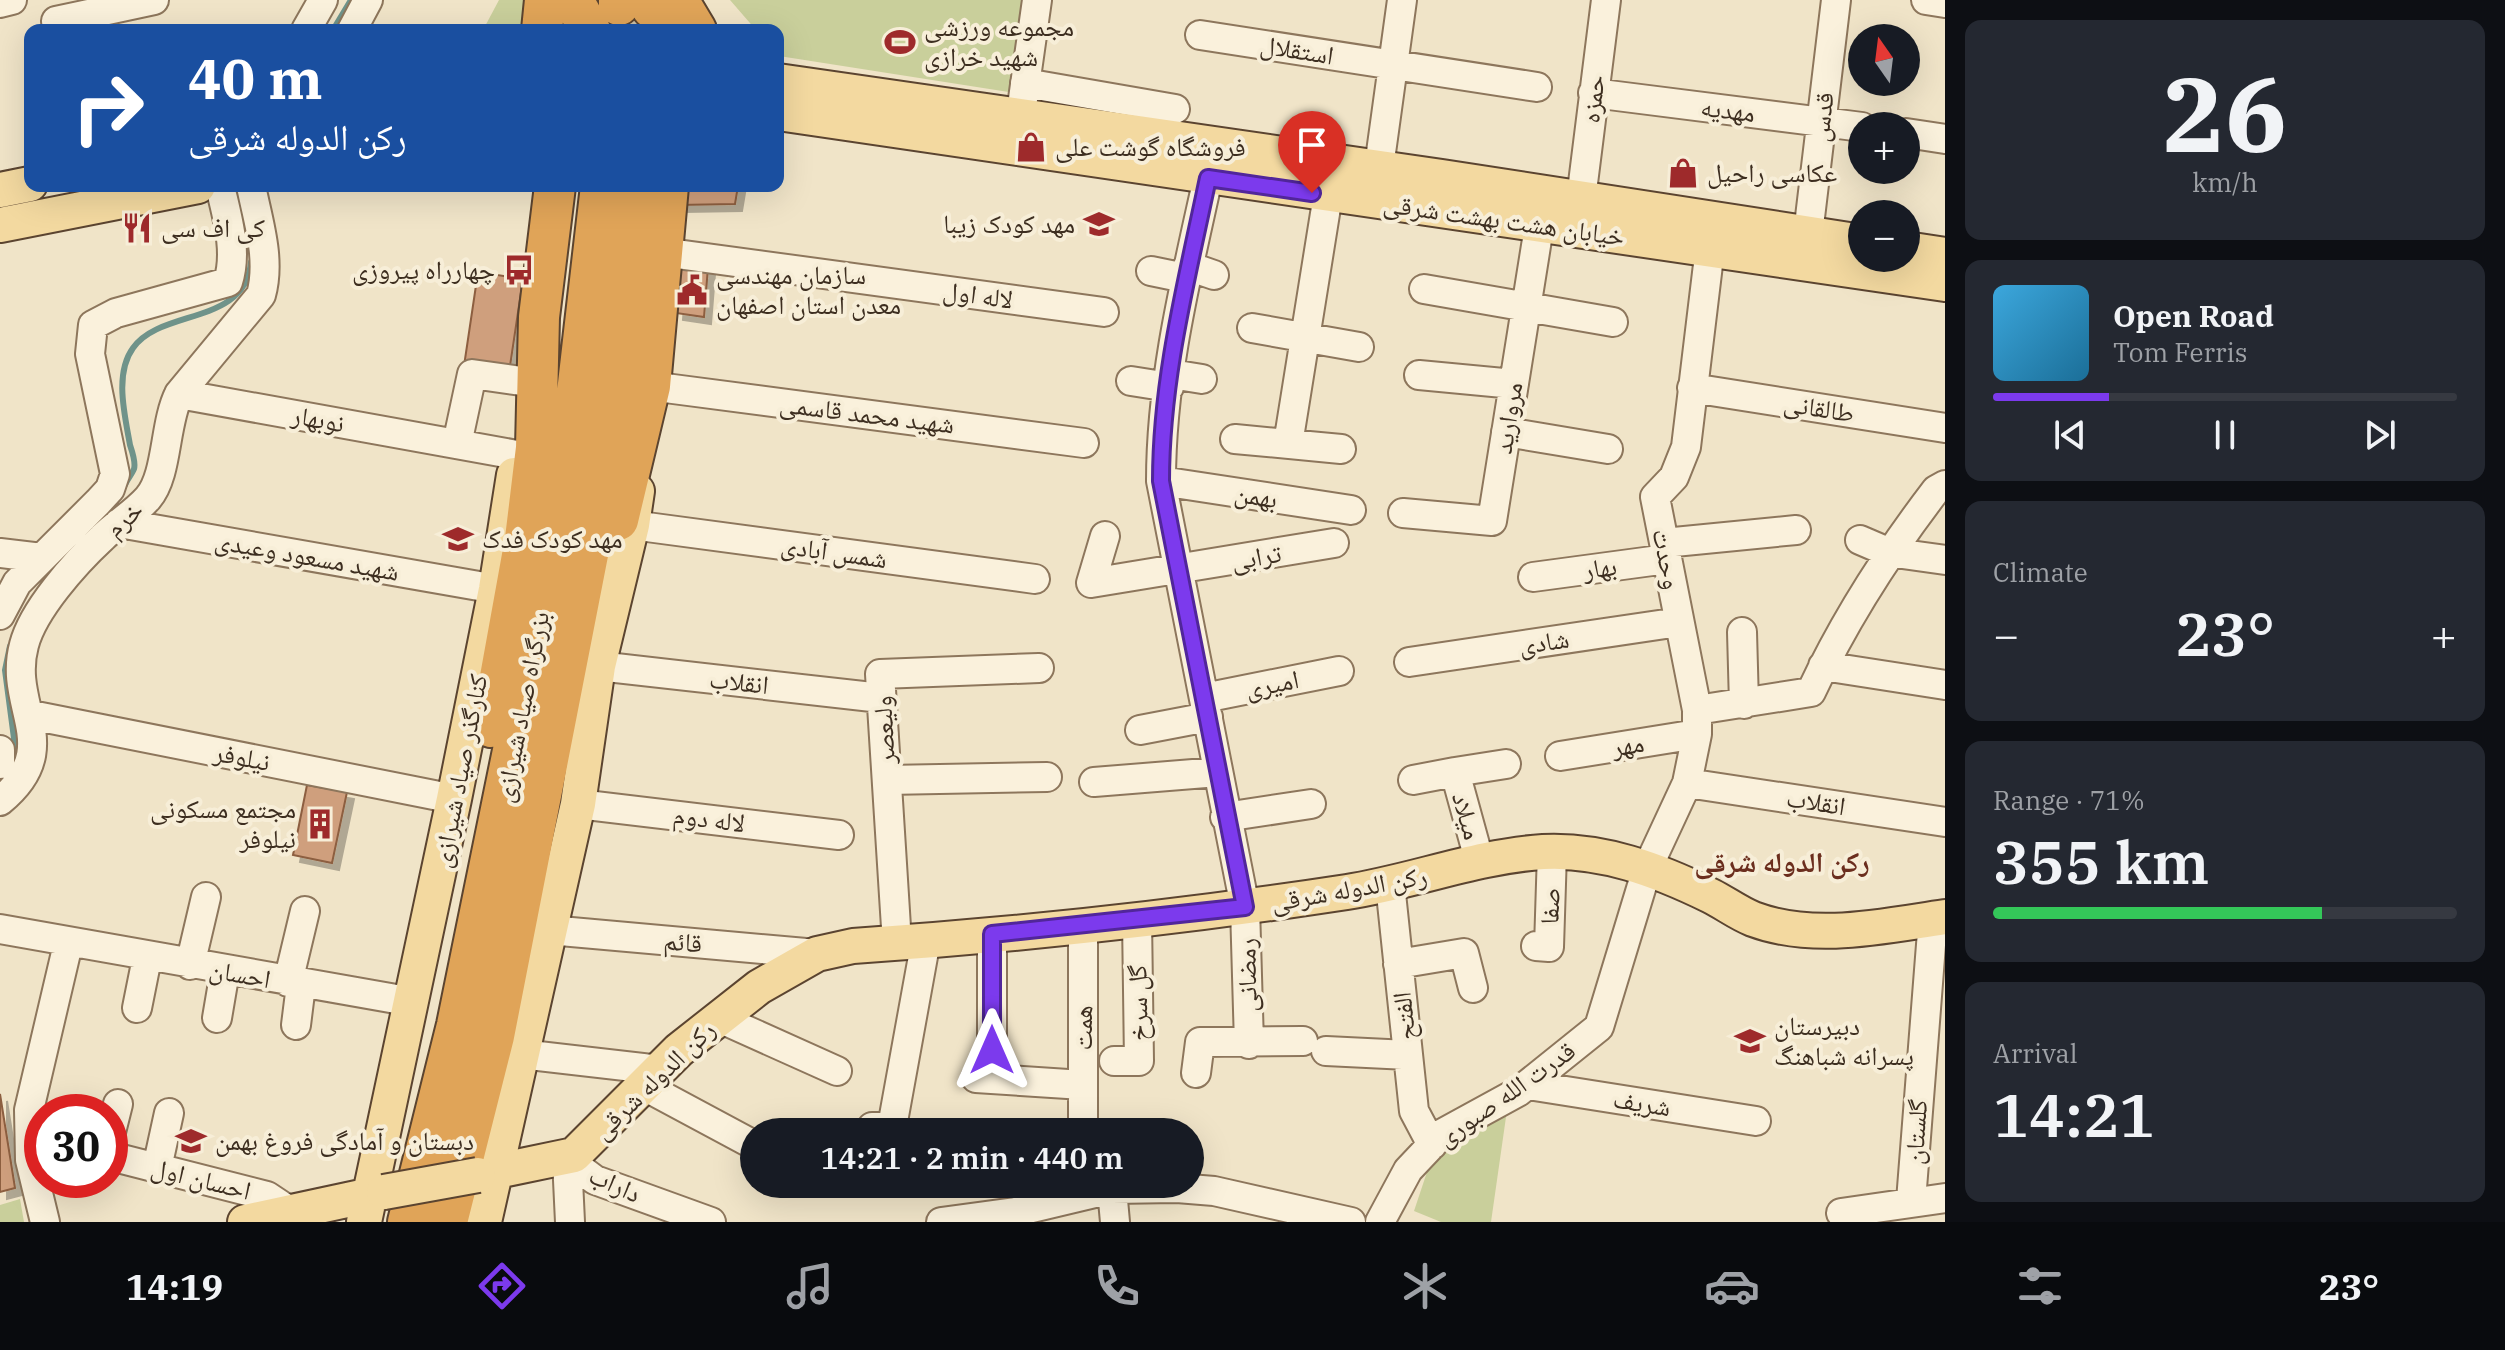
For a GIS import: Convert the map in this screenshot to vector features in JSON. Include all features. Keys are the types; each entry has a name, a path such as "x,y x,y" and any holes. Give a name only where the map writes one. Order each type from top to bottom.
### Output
{"highway":[{"path":"543,24 545,0"},
{"path":"569,24 571,0 655,14"},
{"path":"491,1038 472,833 525,539 536,448 539,317 555,192"},
{"name":"بزرگراه صیاد شیرازی","path":"447,1222 491,1038 599,498 645,192"},
{"path":"491,1038 561,819 611,548 650,386 662,252 647,192"},
{"name":"بزرگراه صیاد شیرازی","path":"382,1208 491,1038"}],"main road":[{"name":"خیابان هشت بهشت شرقی","path":"784,81 1023,99 1379,167 1848,240"},
{"name":"خیابان هشت بهشت شرقی","path":"784,114 1539,227 1710,248 1945,284"},
{"path":"1435,211 1442,177"},
{"path":"0,190 24,185"},
{"path":"0,225 168,192"},
{"path":"1920,251 1945,255"},
{"name":"کنارگذر صیاد شیرازی","path":"382,1208 413,1002 496,589 539,317"},
{"path":"484,1222 491,1038 549,930 578,804 598,666 632,525 650,386"},
{"name":"رکن الدوله شرقی","path":"245,1222 382,1208 488,1173 567,1159 595,1137 652,1078 759,987 817,954 853,946 1245,907 1390,884 1480,863 1552,852 1628,861 1711,896 1753,919 1791,928 1838,931 1939,918"}],"street":[{"path":"0,3 12,0"},
{"path":"55,17 154,0"},
{"path":"309,24 323,0"},
{"path":"355,24 368,0"},
{"path":"1037,0 1023,99 1175,109"},
{"path":"1379,167 1402,0"},
{"name":"حمزه","path":"1581,199 1606,0"},
{"name":"قدس","path":"1808,234 1836,0"},
{"path":"1926,0 1945,3"},
{"name":"استقلال","path":"1200,35 1537,87"},
{"name":"مهدیه","path":"1593,93 1848,125"},
{"path":"1920,135 1945,139"},
{"name":"رمضانی","path":"1208,178 1196,273 1176,321 1161,435 1161,481 1245,907 1249,1044"},
{"name":"خرم","path":"0,615 17,583 110,489 115,474 90,354 93,325 116,313 228,282 233,267 232,243 221,192"},
{"name":"خرم","path":"0,801 26,773 34,748 31,715 19,671 31,622 101,539 148,499 157,484 169,413 179,394 261,295 266,279 264,247 252,192"},
{"path":"1288,444 1328,195"},
{"name":"مروارید","path":"1403,513 1492,521 1539,227"},
{"name":"وحدت","path":"1647,869 1687,783 1697,722 1655,497 1674,477 1686,447 1710,248"},
{"name":"لاله اول","path":"662,252 1104,312"},
{"path":"1151,271 1196,273"},
{"path":"1424,289 1613,322"},
{"path":"1252,328 1359,347"},
{"path":"457,444 472,374 529,382"},
{"path":"1419,375 1514,384"},
{"path":"1131,381 1202,379"},
{"name":"شهید محمد قاسمی","path":"650,386 1084,443"},
{"name":"طالقانی","path":"1692,388 1945,428"},
{"name":"نوبهار","path":"179,394 517,455"},
{"path":"1506,432 1608,449"},
{"path":"1235,439 1341,449"},
{"name":"بهمن","path":"1161,481 1351,510"},
{"path":"1945,485 1936,490 1888,552 1843,625 1823,666 1945,685"},
{"name":"شهید مسعود وعیدی","path":"119,523 496,589"},
{"name":"شمس آبادی","path":"632,525 1035,579"},
{"name":"بهار","path":"1533,577 1796,530"},
{"name":"ترابی","path":"1105,536 1091,583 1179,571 1334,543"},
{"path":"1860,540 1888,552 1945,560"},
{"path":"0,553 42,558"},
{"name":"شادی","path":"1409,662 1679,622"},
{"path":"1742,632 1744,704"},
{"name":"انقلاب","path":"598,666 881,698"},
{"name":"مهر","path":"1560,756 1697,722 1744,704 1811,692 1823,666"},
{"name":"ولیعصر","path":"893,1118 911,942 887,780 880,674 1039,668"},
{"name":"امیری","path":"1140,730 1206,707 1339,671"},
{"name":"نیلوفر","path":"31,715 454,799"},
{"path":"0,750 0,764"},
{"name":"میلاد","path":"1480,863 1455,772 1506,764"},
{"path":"1094,782 1218,772"},
{"path":"1413,780 1455,772"},
{"path":"887,780 1047,777"},
{"name":"انقلاب","path":"1687,783 1945,822"},
{"name":"لاله دوم","path":"578,804 839,835"},
{"path":"1225,817 1311,804"},
{"name":"صفا","path":"1536,946 1549,947 1552,852"},
{"name":"قدرت الله صبوری","path":"1380,1222 1408,1170 1443,1133 1528,1085 1599,1027 1647,869"},
{"name":"الفتح","path":"1390,884 1414,1111 1432,1145"},
{"path":"190,965 206,897"},
{"path":"296,1025 295,984 305,911"},
{"name":"گلستان","path":"1911,1201 1934,1062 1939,918"},
{"name":"گل سرخ","path":"1114,1061 1139,1061 1137,919"},
{"name":"همت","path":"1083,925 1083,1118"},
{"name":"احسان","path":"0,929 147,958 413,1002"},
{"name":"قائم","path":"549,930 817,954"},
{"path":"992,934 982,1079 1083,1085"},
{"path":"33,1094 68,944"},
{"path":"1398,964 1464,953 1473,988"},
{"path":"137,1008 147,958"},
{"path":"217,1018 225,971"},
{"path":"719,1018 837,1071"},
{"path":"491,1038 652,1078 740,1136"},
{"path":"1196,1073 1200,1042 1314,1046 1408,1055"},
{"name":"شریف","path":"1528,1085 1756,1121"},
{"path":"157,1168 169,1113"},
{"path":"567,1159 570,1222"},
{"name":"داراب","path":"567,1159 595,1180 711,1222"},
{"name":"احسان اول","path":"128,1161 267,1196 301,1216"},
{"path":"1204,1191 1351,1222"},
{"path":"39,1198 45,1222"},
{"path":"1113,1198 1115,1222"},
{"path":"1841,1213 1945,1198"},
{"path":"950,1221 1072,1201"}],"green space":[{"path":"499,0 540,0 536,24 486,24"},
{"name":"مجموعه ورزشی شهید خرازی","path":"730,0 1028,0 1015,93 784,57 784,24 751,24"},
{"path":"1507,1110 1491,1222 1441,1222 1414,1211 1434,1151"},
{"path":"20,1199 24,1222 0,1222 0,1205"}],"building":[{"path":"680,192 737,192 735,204 677,205"},
{"name":"سازمان مهندسی معدن استان اصفهان","path":"680,263 708,267 704,317 676,313"},
{"path":"478,272 523,279 510,366 464,366"},
{"name":"مجتمع مسکونی نیلوفر","path":"307,785 347,792 332,863 293,855"},
{"path":"0,1094 15,1188 0,1192"}],"waterway":[{"path":"337,24 351,0"},
{"path":"125,485 134,469 122,382 127,358 146,335 218,307 234,297 245,282 251,262"},
{"path":"10,646 5,670 17,761"}],"tunnel":[{"path":"617,24 619,5"}],"place":[{"name":"مجموعه ورزشی شهید خرازی","path":"900,42"},
{"name":"فروشگاه گوشت علی","path":"1031,147"},
{"name":"عکاسی راحیل","path":"1683,173"},
{"name":"مهد کودک زیبا","path":"1099,224"},
{"name":"کی اف سی","path":"137,228"},
{"name":"چهارراه پیروزی","path":"519,270"},
{"name":"سازمان مهندسی معدن استان اصفهان","path":"692,290"},
{"name":"مهد کودک فدک","path":"458,539"},
{"name":"مجتمع مسکونی نیلوفر","path":"320,824"},
{"name":"دبیرستان پسرانه شباهنگ","path":"1750,1041"},
{"name":"دبستان و آمادگی فروغ بهمن","path":"191,1141"}],"district":[{"name":"رکن الدوله شرقی","path":"1782,862"}],"route":[{"path":"992,1050 992,934 1245,907 1161,481 1161,435 1176,321 1208,178 1312,193"}]}
